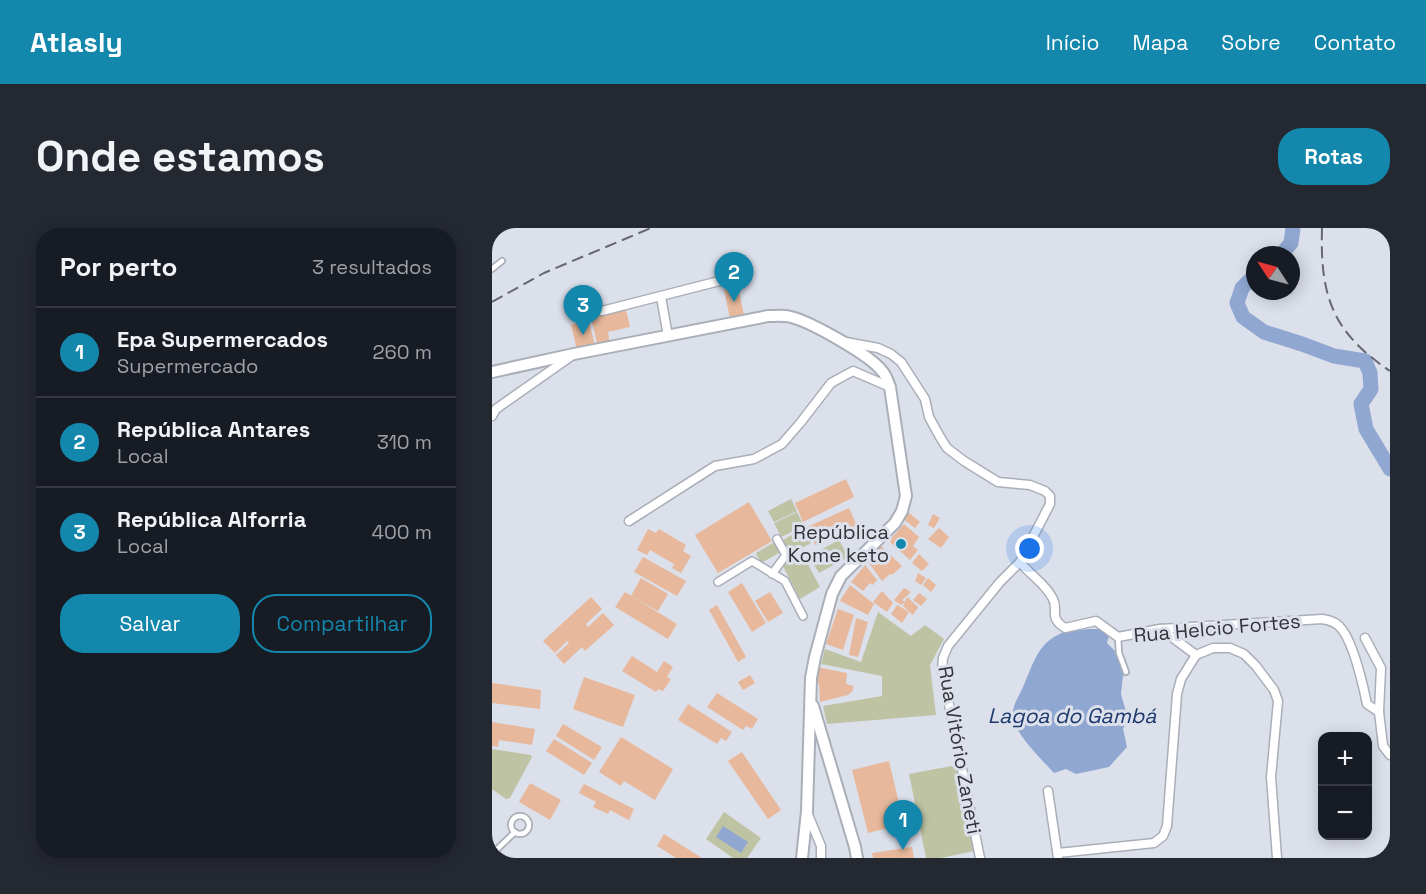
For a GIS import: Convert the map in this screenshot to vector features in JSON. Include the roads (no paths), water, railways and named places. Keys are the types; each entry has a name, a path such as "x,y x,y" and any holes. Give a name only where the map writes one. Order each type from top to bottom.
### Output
{"street":[{"path":"602,311 739,276"},
{"path":"661,297 668,336"},
{"path":"492,372 768,316 789,316 806,322 844,342 883,372 890,387 906,496 902,511 895,523 841,576 832,594 811,678 807,812 802,858"},
{"path":"844,342 878,348 901,362 925,399 930,417 940,437 947,448 964,461 998,482 1030,485 1045,491 1050,496 1050,504 1020,562"},
{"path":"492,416 496,409 573,354"},
{"path":"629,521 715,466 754,459 782,444 831,383 853,371 890,387"},
{"path":"772,574 786,555 777,539"},
{"path":"718,582 752,561 784,581 803,616"},
{"name":"Rua Helcio Fortes","path":"1020,562 1054,600 1054,615 1059,624 1065,628 1096,621 1118,637 1160,629 1322,619 1331,621 1345,633 1358,667 1367,704 1379,712 1383,746 1390,755"},
{"name":"Rua Vitório Zaneti","path":"980,858 942,670 943,658 948,646 1000,582 1020,562"},
{"path":"1160,629 1196,655"},
{"path":"1365,638 1386,669 1379,712"},
{"path":"1048,791 1058,856 1154,843 1163,836 1167,826 1177,694 1181,679 1196,655 1213,648 1230,648 1244,654 1256,666 1274,690 1278,701 1271,777 1277,858"},
{"path":"810,697 857,858"},
{"path":"807,812 821,846 821,858"}],"lane":[{"path":"492,268 502,261"},
{"path":"1118,637 1119,653 1126,672"},
{"path":"492,854 514,832"}],"water":[{"name":"Lagoa do Gambá","path":"1099,629 1109,636 1107,643 1116,652 1123,675 1121,694 1128,719 1123,729 1127,747 1109,767 1076,774 1066,769 1054,773 1019,732 1013,718 1013,710 1041,649 1062,633"},
{"path":"723,826 748,842 741,853 716,837"}],"waterway":[{"path":"492,231 495,228"},
{"path":"1288,246 1293,228"},
{"path":"1246,284 1242,288 1237,303 1243,317 1264,332 1334,356 1365,361 1370,373 1371,389 1361,404 1366,429 1390,469"}],"railway":[{"path":"492,302 544,273 651,228"},
{"path":"1322,228 1322,252 1327,293 1342,327 1370,356 1390,371"}],"place":[{"name":"República Antares","path":"734,302"},
{"name":"República Alforria","path":"583,335"},
{"name":"República Kome keto","path":"901,544"},
{"name":"Epa Supermercados","path":"903,850"}]}
